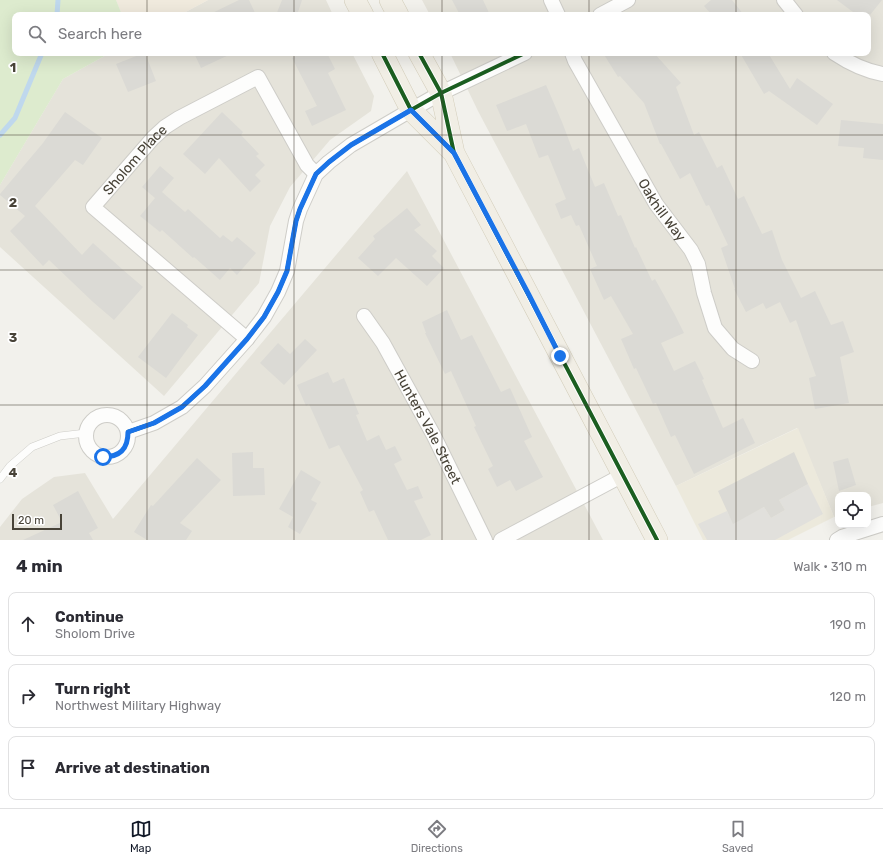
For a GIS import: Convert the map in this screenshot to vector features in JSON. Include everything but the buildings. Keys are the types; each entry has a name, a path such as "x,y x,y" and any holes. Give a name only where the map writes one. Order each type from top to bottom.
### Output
{"main road":[{"path":"355,0 361,12"},
{"path":"390,0 396,12"},
{"path":"384,56 411,110 454,153"},
{"path":"421,56 441,93 454,153 657,540"}],"street":[{"path":"551,0 557,12"},
{"path":"606,12 628,0"},
{"path":"784,0 794,12"},
{"path":"128,432 154,423 182,407 205,386 247,339 264,317 278,292 287,271 296,221 316,174 351,145 411,110 441,93 519,56"},
{"name":"Oakhill Way","path":"573,56 656,204 691,250 698,264 704,293 716,328 733,349 752,361"},
{"path":"838,56 843,60 870,72 883,74"},
{"name":"Sholom Place","path":"247,339 94,207 153,138 165,127 179,118 258,77 306,166 316,174"},
{"name":"Hunters Vale Street","path":"364,316 383,343 434,436 485,540"},
{"path":"103,415 112,415 119,418 125,424 128,432 128,440 125,448 119,454 111,457 103,457 95,454 90,448 86,440 86,433 90,424 95,418 103,415"},
{"path":"501,540 623,476"},
{"path":"837,540 883,524"}],"lane":[{"path":"0,479 10,466 32,447 60,436 86,433"}],"shaded area":[{"path":"116,0 208,0 186,12 121,12"},
{"path":"208,0 326,0 332,12 186,12"},
{"path":"422,0 883,0 883,503 871,506 871,492 835,492 834,517 797,428 676,486 478,111 451,56 871,56 871,12 428,12"},
{"path":"105,56 354,56 374,96 371,111 330,140 290,187 270,226 259,283 164,396 0,247 0,185 63,79"},
{"path":"407,171 603,540 0,540 0,527 22,499 54,477 85,473 113,519"},
{"path":"798,428 834,517 788,540 703,540 676,486"},
{"path":"808,484 823,514 775,540 707,540 698,524 727,511 733,523 764,507 771,518 785,510 779,500"}],"green space":[{"path":"0,0 116,0 121,12 12,12 12,56 105,56 63,79 0,185"}],"waterway":[{"path":"57,12 58,0"},
{"path":"0,135 15,118 41,56"}],"cycle path":[{"path":"384,56 411,110 454,153"},
{"path":"421,56 441,93 454,153 657,540"},
{"path":"128,432 154,423 182,407 205,386 247,339 264,317 278,292 287,271 296,221 316,174 351,145 411,110 441,93 519,56"}],"route":[{"path":"103,457 111,457 119,454 125,448 128,440 128,432 154,423 182,407 205,386 247,339 264,317 278,292 287,271 296,221 316,174 351,145 411,110 454,153 560,356"}]}
